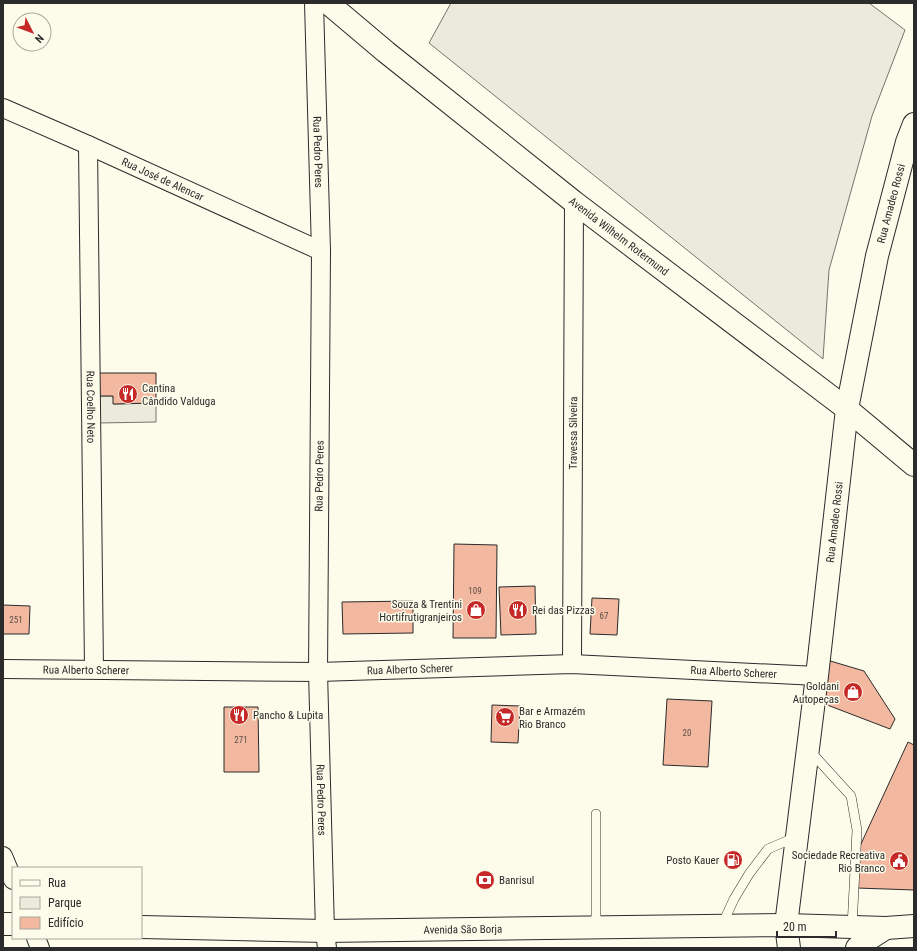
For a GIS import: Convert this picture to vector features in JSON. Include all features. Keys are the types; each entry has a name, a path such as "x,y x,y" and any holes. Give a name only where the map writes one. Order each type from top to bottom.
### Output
{"street":[{"name":"Rua Pedro Peres","path":"314,3 321,251 318,672 326,940"},
{"name":"Avenida Wilhelm Rotermund","path":"328,3 386,52 574,202 847,409 914,465"},
{"name":"Rua José de Alencar","path":"3,108 321,251"},
{"name":"Rua Amadeo Rossi","path":"788,948 786,925 817,676 847,409 877,256 907,142 914,124"},
{"name":"Rua Coelho Neto","path":"88,145 94,669"},
{"name":"Travessa Silveira","path":"572,664 574,202"},
{"name":"Rua Alberto Scherer","path":"3,669 318,672 572,664 817,676"},
{"path":"3,856 12,878"},
{"name":"Avenida São Borja","path":"142,927 326,940 596,927 786,925 886,928 914,926"},
{"path":"857,948 886,928"}],"lane":[{"path":"808,749 851,796 856,830 852,927"},
{"path":"596,814 596,927"},
{"path":"722,926 734,899 748,874 768,849 797,836"}],"green space":[{"path":"451,3 869,3 905,30 872,116 829,270 823,359 429,43"}],"shaded area":[{"path":"97,396 113,396 114,404 156,403 156,422 97,423"}],"building":[{"path":"96,373 156,373 156,403 113,404 113,396 97,396"},
{"path":"454,544 497,545 496,638 453,638"},
{"path":"535,586 536,634 501,635 499,587"},
{"path":"592,598 619,599 617,635 590,634"},
{"path":"413,601 413,633 343,634 342,602"},
{"path":"3,605 30,606 29,634 3,634"},
{"path":"827,660 864,671 895,719 890,729 822,703"},
{"path":"667,699 712,701 708,767 663,765"},
{"path":"492,705 520,706 518,743 491,742"},
{"path":"224,707 258,707 259,772 224,772"},
{"path":"908,742 914,745 914,890 857,888 860,846"}],"place":[{"name":"Cantina Cândido Valduga","path":"128,394"},
{"name":"Souza & Trentini Hortifrutigranjeiros","path":"476,610"},
{"name":"Rei das Pizzas","path":"518,610"},
{"name":"Goldani Autopeças","path":"853,692"},
{"name":"Pancho & Lupita","path":"239,715"},
{"name":"Bar e Armazém Rio Branco","path":"505,717"},
{"name":"Posto Kauer","path":"733,860"},
{"name":"Sociedade Recreativa Rio Branco","path":"899,861"},
{"name":"Banrisul","path":"485,880"}]}
